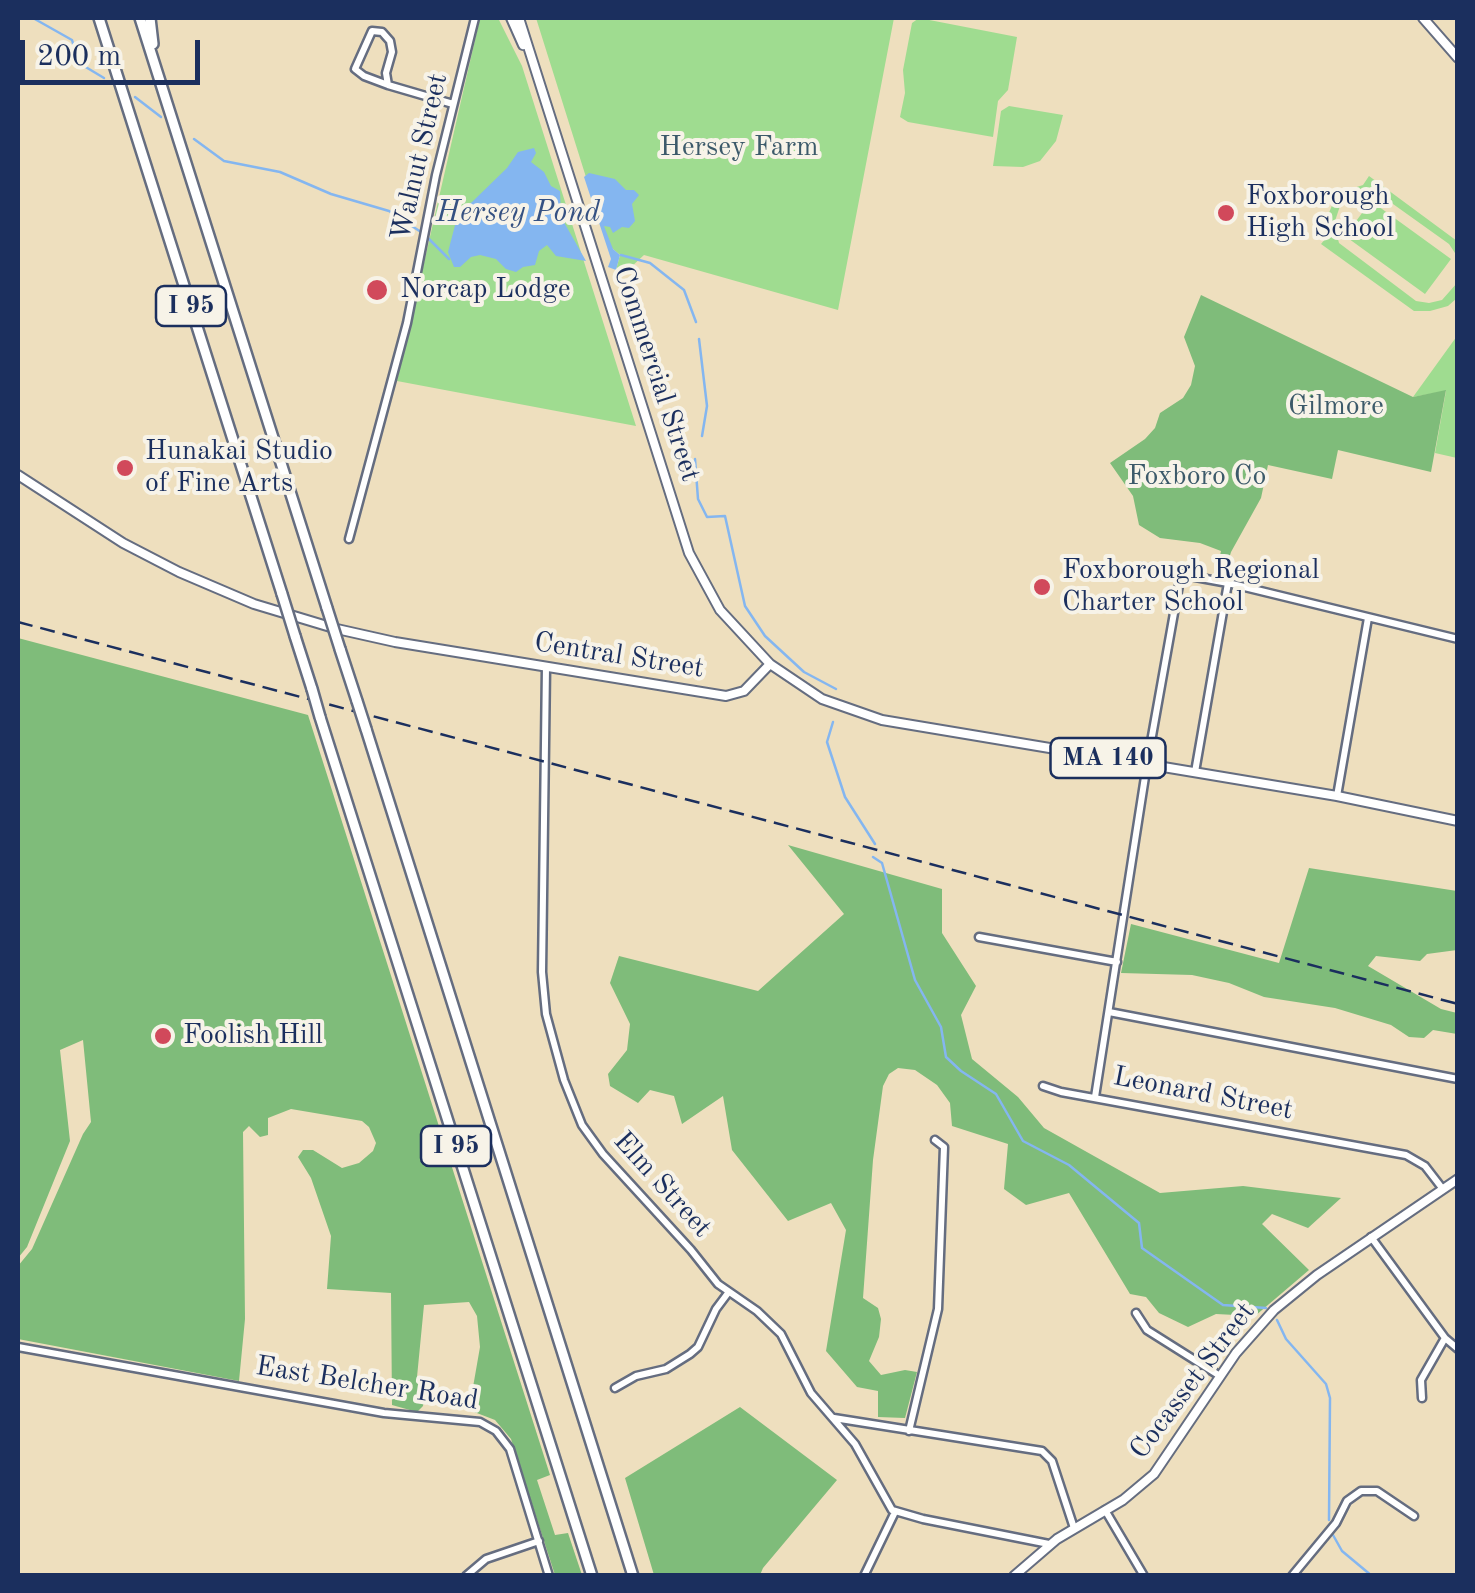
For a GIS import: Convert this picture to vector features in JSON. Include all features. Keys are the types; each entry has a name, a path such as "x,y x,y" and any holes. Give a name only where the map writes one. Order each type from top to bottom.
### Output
{"highway":[{"name":"I 95","path":"140,18 634,1576"},
{"path":"150,18 154,62"},
{"name":"I 95","path":"100,19 592,1576"}],"main road":[{"name":"Commercial Street","path":"510,18 538,77"},
{"name":"Commercial Street","path":"518,18 689,553 724,616 770,664"},
{"path":"1423,18 1458,58"},
{"name":"Central Street","path":"18,475 123,543 193,579 263,607 380,639 731,696 746,689 770,664"},
{"name":"MA 140","path":"770,664 814,695 871,718 1337,796 1458,821"},
{"name":"Cocasset Street","path":"1014,1576 1049,1544 1134,1492 1154,1474 1220,1376 1274,1310 1316,1275 1458,1179"}],"street":[{"name":"Walnut Street","path":"349,539 407,323 475,18"},
{"path":"388,86 390,41 382,32 372,31 355,69 388,86 453,104"},
{"path":"1140,567 1228,583 1458,639"},
{"name":"Leonard Street","path":"1180,574 1146,764 1095,1097 1406,1155 1425,1166 1442,1188"},
{"path":"1195,772 1228,583"},
{"path":"1337,796 1368,618"},
{"name":"Elm Street","path":"546,666 542,972 546,1014 564,1080 582,1125 603,1154 728,1293 757,1312 780,1334 810,1394 855,1444 895,1512"},
{"path":"979,937 1116,962"},
{"path":"1109,1012 1458,1079"},
{"path":"1043,1086 1095,1097"},
{"path":"909,1431 938,1309 944,1147 935,1140"},
{"path":"1371,1237 1445,1338 1458,1349"},
{"path":"615,1388 636,1376 666,1369 690,1354 702,1341 728,1293"},
{"path":"1136,1312 1147,1330 1220,1376"},
{"path":"1422,1398 1421,1380 1445,1338"},
{"name":"East Belcher Road","path":"18,1347 382,1413 480,1422 496,1431 510,1448 549,1576"},
{"path":"833,1418 1042,1451 1052,1460 1074,1528"},
{"path":"1292,1576 1336,1523 1347,1501 1361,1491 1377,1491 1414,1516"},
{"path":"1105,1510 1144,1576"},
{"path":"864,1576 895,1512 1049,1544"},
{"path":"466,1576 486,1559 539,1541"}],"green space":[{"path":"480,18 498,18 522,66 636,426 397,381"},
{"name":"Hersey Farm","path":"536,18 894,18 838,310 644,255 629,269 616,270 620,255 607,244"},
{"path":"919,18 1017,37 1008,90 998,101 993,137 908,122 900,117 912,23"},
{"path":"1009,106 1063,115 1056,141 1040,161 1023,167 993,166 1001,111"},
{"path":"1369,176 1457,241 1457,256 1449,244 1386,199 1371,193 1354,195 1340,206 1334,224 1339,243 1416,301 1442,300 1457,283 1457,298 1448,306 1414,311 1321,244 1327,237 1326,220 1333,203 1344,191 1363,185"},
{"path":"1371,201 1451,259 1425,294 1345,236"},
{"name":"Foxboro Co","path":"1201,295 1413,397 1446,390 1431,472 1338,450 1332,479 1268,465 1261,498 1231,552 1223,579 1215,578 1221,551 1200,543 1160,538 1139,525 1133,496 1110,463 1145,439 1155,428 1160,413 1183,398 1191,385 1195,366 1184,337"},
{"path":"1457,336 1457,458 1435,453 1446,391 1413,397"},
{"path":"18,638 308,715 550,1475 537,1480 555,1535 568,1533 582,1575 555,1575 511,1439 495,1420 469,1410 480,1347 477,1316 469,1302 424,1305 417,1377 426,1381 423,1406 417,1412 392,1405 391,1293 327,1289 331,1236 311,1178 298,1157 303,1150 313,1150 342,1168 359,1163 376,1143 362,1121 291,1109 268,1118 268,1135 260,1137 249,1126 243,1132 245,1319 239,1381 18,1339 18,1266 32,1249 91,1122 83,1040 60,1050 70,1141 27,1247 18,1258"},
{"path":"788,845 942,889 942,933 976,986 961,1015 972,1059 1018,1097 1044,1128 1160,1193 1243,1186 1341,1198 1308,1228 1272,1214 1262,1224 1309,1270 1255,1316 1216,1314 1188,1327 1159,1313 1146,1297 1130,1294 1069,1193 1026,1205 1004,1189 1008,1144 952,1126 950,1103 937,1085 915,1070 898,1068 889,1074 883,1086 873,1160 863,1298 878,1308 881,1319 879,1337 869,1361 881,1375 917,1372 905,1418 878,1417 878,1391 857,1387 826,1351 846,1230 831,1203 788,1221 732,1150 723,1096 682,1124 674,1096 650,1090 638,1103 610,1086 608,1074 627,1050 630,1024 610,983 619,956 758,991 844,914"},
{"path":"1309,868 1457,891 1457,950 1427,954 1420,961 1376,956 1368,966 1441,1009 1457,1013 1457,1034 1433,1030 1424,1038 1409,1037 1391,1025 1335,1008 1264,997 1229,983 1192,975 1121,973 1131,924 1279,963"},
{"path":"740,1407 837,1480 760,1575 654,1575 625,1478"}],"water":[{"name":"Hersey Pond","path":"534,148 536,153 531,162 560,191 561,217 586,261 556,256 547,245 539,251 535,265 516,272 496,259 480,255 454,267 448,252 459,210 507,168 518,152"},
{"name":"Hersey Pond","path":"589,173 615,179 626,190 639,195 632,204 635,221 629,228 622,227 613,233 604,226 613,249 620,255 616,270 608,267 611,259 584,177"}],"waterway":[{"path":"33,18 72,40 79,63 104,78"},
{"path":"135,97 161,117"},
{"path":"194,139 224,161 280,172 331,194 389,211 421,232"},
{"path":"427,237 449,259"},
{"path":"621,255 650,263 684,290 696,322"},
{"path":"699,339 707,406 702,436"},
{"path":"695,459 698,499 707,517 725,516 745,606 765,636 804,672 836,689"},
{"path":"833,722 827,742 845,797 875,844"},
{"path":"873,857 882,863 915,980 941,1027 946,1057 996,1094 1023,1141 1069,1165 1139,1223 1142,1248 1223,1305 1266,1308"},
{"path":"1277,1320 1286,1339 1326,1384 1330,1398 1329,1520"},
{"path":"1333,1535 1342,1551 1372,1576"}],"railway":[{"path":"18,622 1458,1004"}],"place":[{"name":"Foxborough High School","path":"1226,213"},
{"name":"Norcap Lodge","path":"377,290"},
{"name":"Hunakai Studio of Fine Arts","path":"125,468"},
{"name":"Foxborough Regional Charter School","path":"1042,587"},
{"name":"Foolish Hill","path":"163,1036"}],"park label":[{"name":"Gilmore","path":"1336,407"}]}
